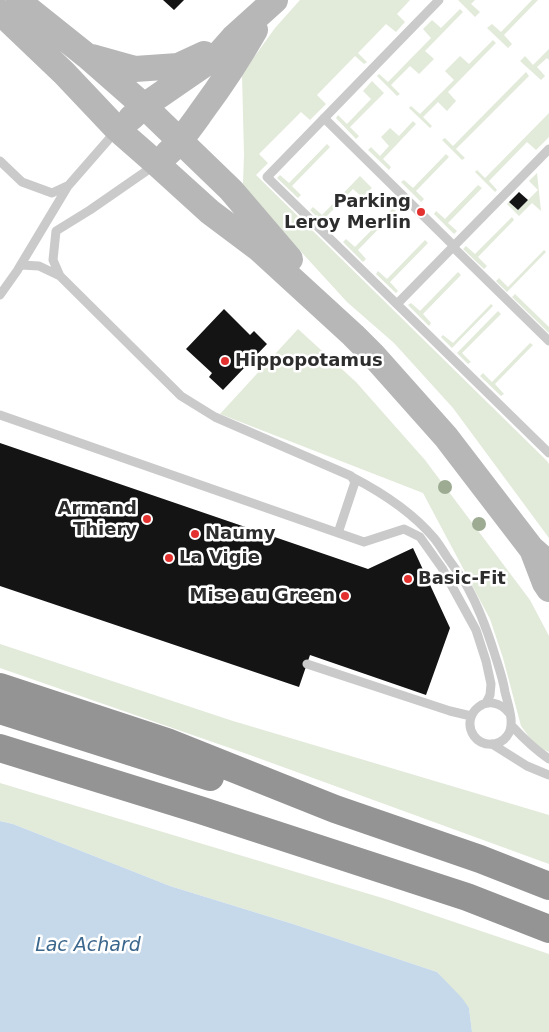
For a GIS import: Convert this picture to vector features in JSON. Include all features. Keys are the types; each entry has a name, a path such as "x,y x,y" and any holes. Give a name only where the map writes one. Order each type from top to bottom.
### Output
{"highway":[{"path":"0,686 168,742 335,809 549,886"},
{"path":"0,710 214,778 335,809"},
{"path":"0,748 200,810 467,898 549,929"}],"main road":[{"path":"19,0 144,106 236,196 353,335 446,437 540,556 545,583 549,589"},
{"path":"118,129 144,106 218,55 233,38 272,3"},
{"path":"157,164 180,141 232,69 272,3"},
{"path":"0,12 64,73 118,129 184,190 258,248 353,335"},
{"path":"87,56 135,69 178,66 198,58 233,38"}],"lane":[{"path":"440,0 267,177 549,453"},
{"path":"324,118 549,341"},
{"path":"0,295 21,265 68,186 118,129"},
{"path":"397,304 549,149"},
{"path":"0,161 22,182 52,193 68,186"},
{"path":"60,276 53,260 56,231 157,164"},
{"path":"21,265 39,266 60,276 181,396 214,418 351,476 383,495 412,516 434,538 468,588 483,621 503,680 512,720 509,734 499,743 492,744 485,744 474,736 471,730 471,716 480,705 486,703 500,704 510,714"},
{"path":"0,415 364,542 404,529 420,538 442,568 476,630 491,684 490,695 486,703"},
{"path":"338,533 355,482 351,476"},
{"path":"307,664 450,711 471,716"},
{"path":"511,725 536,751 549,759"},
{"path":"492,744 527,766 549,775"}],"green space":[{"path":"300,0 410,0 397,14 405,22 396,32 386,24 358,53 367,62 364,64 355,56 317,95 326,104 310,120 301,112 259,154 268,163 256,175 547,461 549,464 549,538 453,408 394,343 347,302 261,208 243,184 242,74 275,28"},
{"path":"458,0 475,0 471,4 480,12 475,17"},
{"path":"532,0 538,0 504,35 512,44 508,48 487,28 492,24 501,32"},
{"path":"460,9 463,12 425,51 434,59 419,74 410,66 391,85 400,94 397,96 377,76 379,74 388,82 431,38 423,29 432,20 441,28"},
{"path":"493,40 496,43 448,92 456,101 447,111 438,102 423,117 432,126 430,128 409,108 411,106 420,114 454,80 445,71 460,56 469,64"},
{"path":"549,49 549,60 547,58 537,67 545,76 541,80 520,61 525,56 533,65"},
{"path":"526,72 529,76 456,149 465,158 462,160 442,140 445,138 453,146"},
{"path":"372,81 384,93 350,127 359,136 356,139 336,118 338,115 347,124 371,99 363,91"},
{"path":"549,113 549,137 536,150 527,142 489,181 497,190 495,192 475,172 477,170 485,178"},
{"path":"413,121 416,124 383,159 391,167 389,170 368,150 371,147 380,156 389,146 381,137 390,128 399,136"},
{"path":"327,144 330,147 292,186 301,195 298,198 277,178 280,175 289,183"},
{"path":"446,154 449,157 416,191 424,199 421,202 401,182 404,180 413,188"},
{"path":"537,173 541,211 532,203 519,216 507,204 509,202 518,210 538,190 529,181"},
{"path":"360,176 372,188 362,197 353,189 325,218 333,227 330,230 310,210 313,207 322,215"},
{"path":"478,185 482,188 448,223 457,231 454,234 434,214 436,211 445,219"},
{"path":"393,208 396,211 358,250 366,259 363,262 343,242 346,239 355,247"},
{"path":"512,217 514,220 478,257 487,266 484,269 463,249 466,246 475,254"},
{"path":"425,240 428,243 390,282 398,291 396,293 376,274 378,271 387,279"},
{"path":"544,250 546,252 507,292 496,281 499,278 508,287"},
{"path":"458,272 461,275 423,314 431,323 429,326 408,305 411,303 420,311"},
{"path":"515,294 549,327 549,333 512,297"},
{"path":"491,304 493,306 452,348 441,337 443,335 453,343"},
{"path":"498,311 501,314 462,353 471,362 468,364 457,353"},
{"path":"298,329 356,382 425,460 530,600 549,636 549,752 536,746 521,726 503,658 490,619 423,493 220,414"},
{"path":"530,343 533,345 495,384 504,394 501,396 480,376 483,373 492,382"},
{"path":"0,644 233,721 549,815 549,864 250,755 0,668"},
{"path":"0,783 389,900 549,954 549,1032 472,1032 469,1008 437,972 293,924 170,886 13,824 0,821"}],"water":[{"name":"Lac Achard","path":"0,821 13,824 170,886 293,924 437,972 469,1008 472,1032 0,1032"}],"building":[{"path":"163,0 184,0 174,10"},
{"path":"519,192 528,200 518,210 509,202"},
{"name":"Hippopotamus","path":"224,309 250,335 254,331 267,344 223,390 209,377 212,373 186,349"},
{"name":"La Vigie","path":"0,443 368,569 413,548 450,628 426,695 310,655 299,687 0,586"}],"place":[{"name":"Parking Leroy Merlin","path":"421,212"},
{"name":"Hippopotamus","path":"225,361"},
{"name":"Armand Thiery","path":"147,519"},
{"name":"Naumy","path":"195,534"},
{"name":"La Vigie","path":"169,558"},
{"name":"Basic-Fit","path":"408,579"},
{"name":"Mise au Green","path":"345,596"}]}
